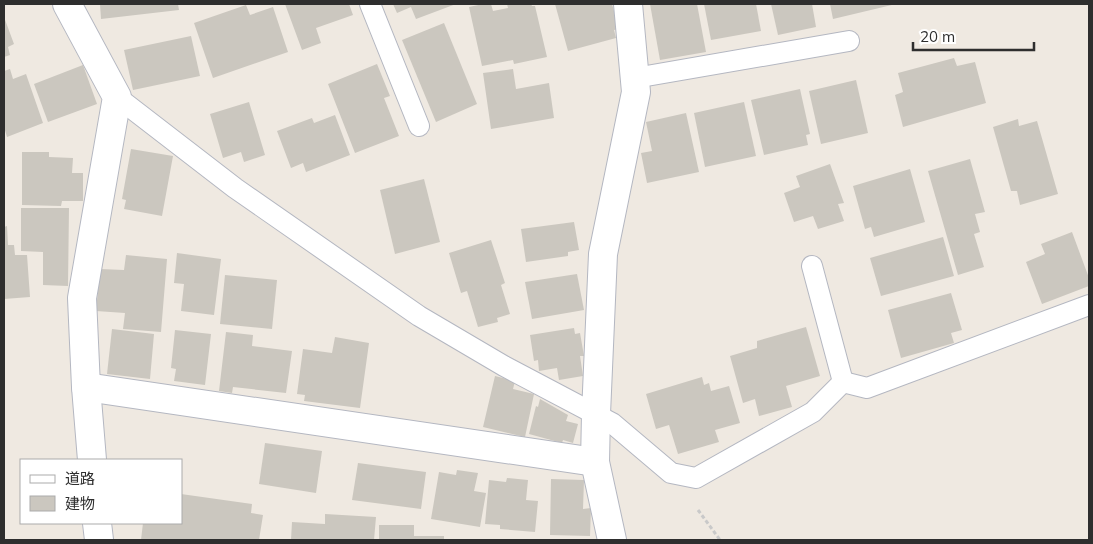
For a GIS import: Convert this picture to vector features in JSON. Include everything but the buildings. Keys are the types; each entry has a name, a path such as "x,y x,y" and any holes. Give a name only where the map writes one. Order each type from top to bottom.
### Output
{"street":[{"path":"67,4 117,97 82,298 92,459"},
{"path":"612,540 596,462 596,414 603,254 636,92 628,4"},
{"path":"86,387 596,462"},
{"path":"97,524 99,540"}],"lane":[{"path":"370,4 419,126"},
{"path":"635,78 849,40"},
{"path":"117,97 235,188 419,316 504,366 612,422 671,473 696,478 813,412 844,382"},
{"path":"812,266 844,382"},
{"path":"844,382 866,388 1089,305"}]}
